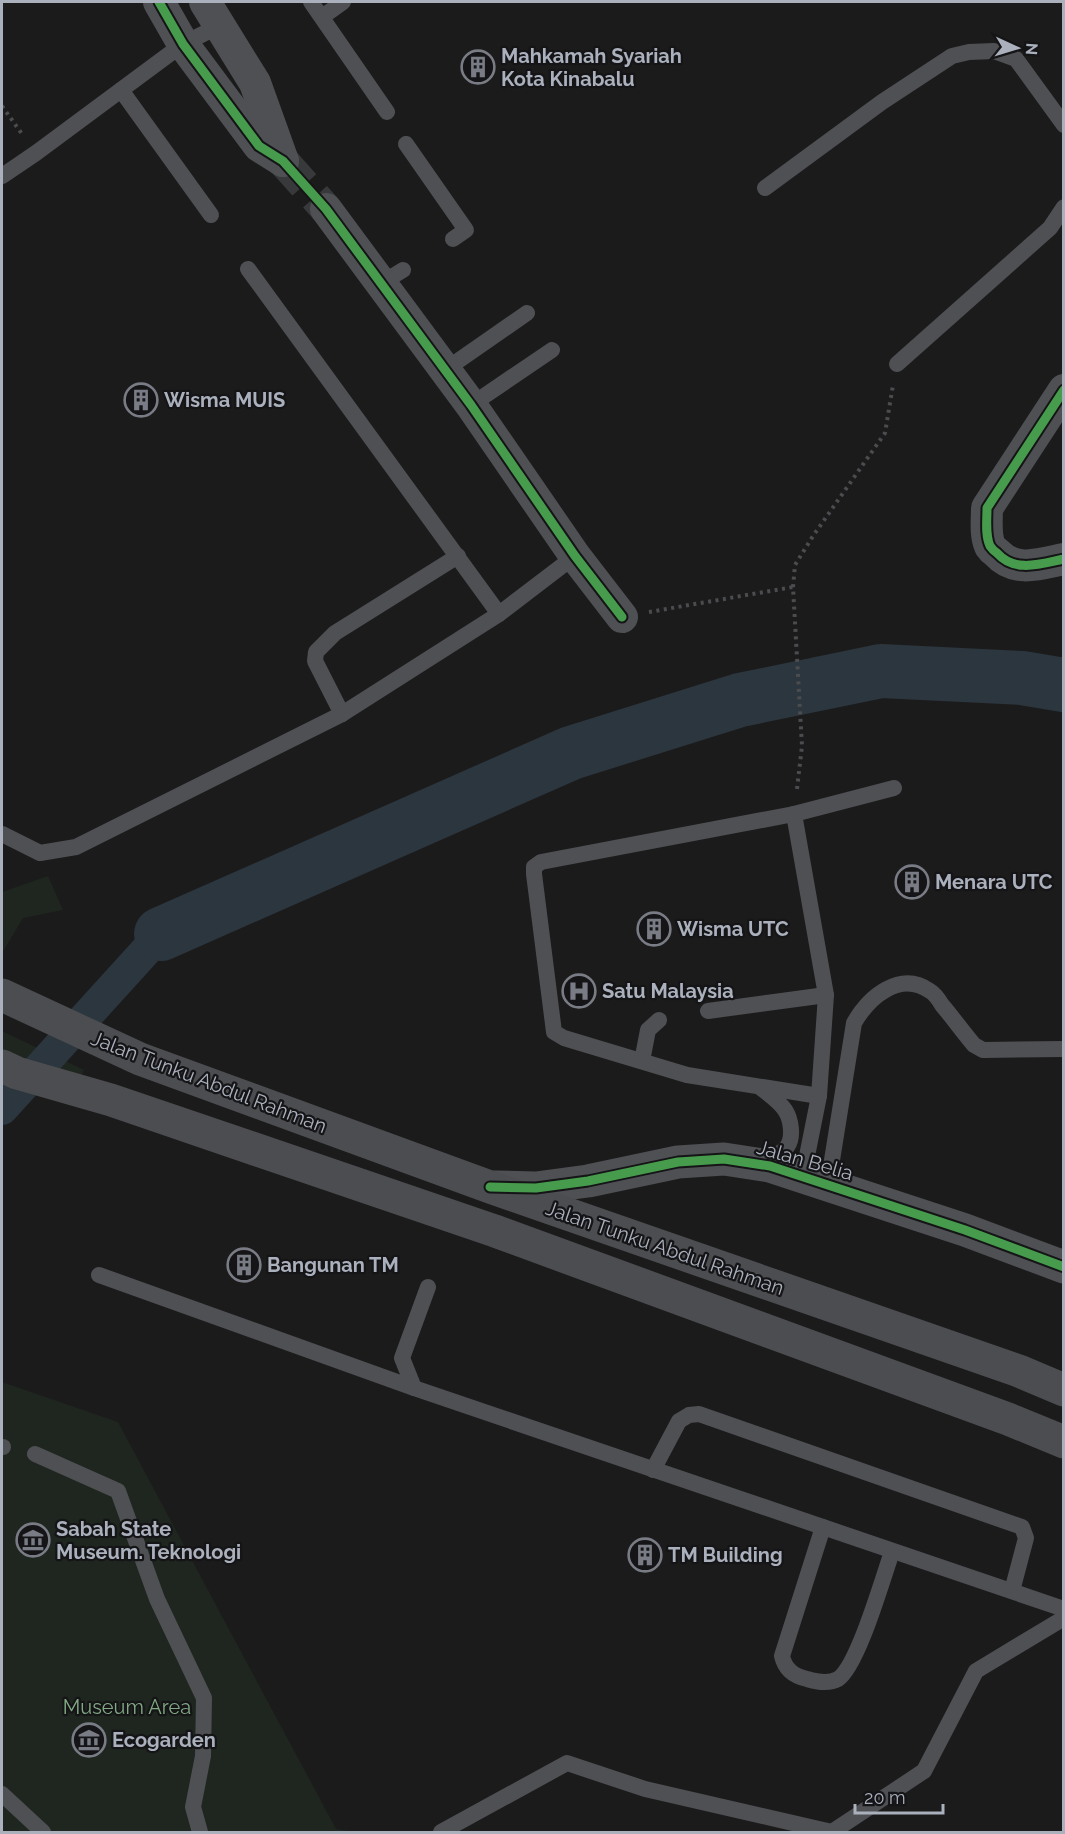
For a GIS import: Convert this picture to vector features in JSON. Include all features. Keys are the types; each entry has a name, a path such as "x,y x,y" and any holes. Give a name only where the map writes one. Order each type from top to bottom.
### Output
{"main road":[{"name":"Jalan Tunku Abdul Rahman","path":"2,995 140,1059 490,1187 1019,1371 1064,1390"},
{"name":"Jalan Tunku Abdul Rahman","path":"7,1070 111,1100 495,1231 997,1415 1064,1442"}],"street":[{"path":"159,2 183,44 259,146 283,161 255,83 212,14"},
{"path":"326,209 392,277 445,370 575,556 622,617"},
{"path":"1064,390 987,508 987,528 990,546 1001,558 1013,565 1034,565 1064,560"},
{"name":"Jalan Belia","path":"490,1187 536,1188 678,1162 724,1159 770,1166 816,1180 965,1230 1064,1267"}],"lane":[{"path":"311,2 387,112"},
{"path":"322,17 343,2"},
{"path":"2,176 183,44 212,14"},
{"path":"765,188 882,102 952,56 960,54 994,51 1016,59 1064,125"},
{"path":"121,90 211,215"},
{"path":"406,144 466,230 453,240"},
{"path":"897,364 1050,228 1064,207"},
{"path":"248,268 499,614"},
{"path":"445,370 527,313"},
{"path":"471,405 552,350"},
{"path":"342,714 315,661 316,652 335,633 458,556"},
{"path":"2,834 40,853 76,847 342,714 499,614 575,556"},
{"path":"819,1096 687,1075 564,1038 554,1032 534,867 541,862 794,814 894,788"},
{"path":"794,814 826,995 816,1180"},
{"path":"816,1180 854,1023 862,1008 879,992 897,985 916,984 932,991 974,1045 982,1050 1064,1049"},
{"path":"708,1011 826,995"},
{"path":"642,1061 648,1030 659,1020"},
{"path":"751,1163 770,1158 782,1150 787,1146 791,1132 790,1118 784,1107 760,1087"},
{"path":"99,1275 414,1388 1064,1609"},
{"path":"414,1388 402,1358 428,1287"},
{"path":"652,1470 679,1421 689,1415 699,1414 1022,1527 1026,1538 1012,1592"},
{"path":"35,1454 118,1491 157,1599 204,1698 202,1756 193,1807 200,1833"},
{"path":"823,1527 782,1656 789,1671 806,1679 832,1682 846,1671 857,1652 892,1552"},
{"path":"441,1833 567,1763 645,1790 832,1833 924,1770 976,1671 1064,1618"},
{"path":"2,1794 43,1833"}],"path":[{"path":"2,106 36,153"},
{"path":"800,762 802,746 794,587 795,565 885,433 897,364"},
{"path":"622,617 794,587"}],"green space":[{"path":"48,876 63,910 23,918 2,953 2,892"},
{"path":"2,1031 84,1070 78,1084 2,1058"},
{"name":"Museum Area","path":"2,1382 118,1422 336,1829 356,1832 2,1832"}],"waterway":[{"path":"161,934 571,753 740,700 881,671 1022,678 1064,685"},
{"path":"2,1109 161,934"}],"tunnel":[{"path":"283,161 326,209"}],"cycle path":[{"path":"159,2 183,44 259,146 283,161 326,209 471,405 575,556 622,617"},
{"path":"1064,390 987,508 988,542 1004,559 1020,565 1064,559"},
{"path":"490,1187 536,1188 588,1181 678,1162 724,1159 770,1166 965,1230 1064,1267"}],"place":[{"name":"Mahkamah Syariah Kota Kinabalu","path":"478,67"},
{"name":"Wisma MUIS","path":"141,400"},
{"name":"Menara UTC","path":"912,882"},
{"name":"Wisma UTC","path":"654,929"},
{"name":"Satu Malaysia","path":"579,991"},
{"name":"Bangunan TM","path":"244,1265"},
{"name":"Sabah State Museum. Teknologi","path":"33,1540"},
{"name":"TM Building","path":"645,1555"},
{"name":"Ecogarden","path":"89,1740"}]}
